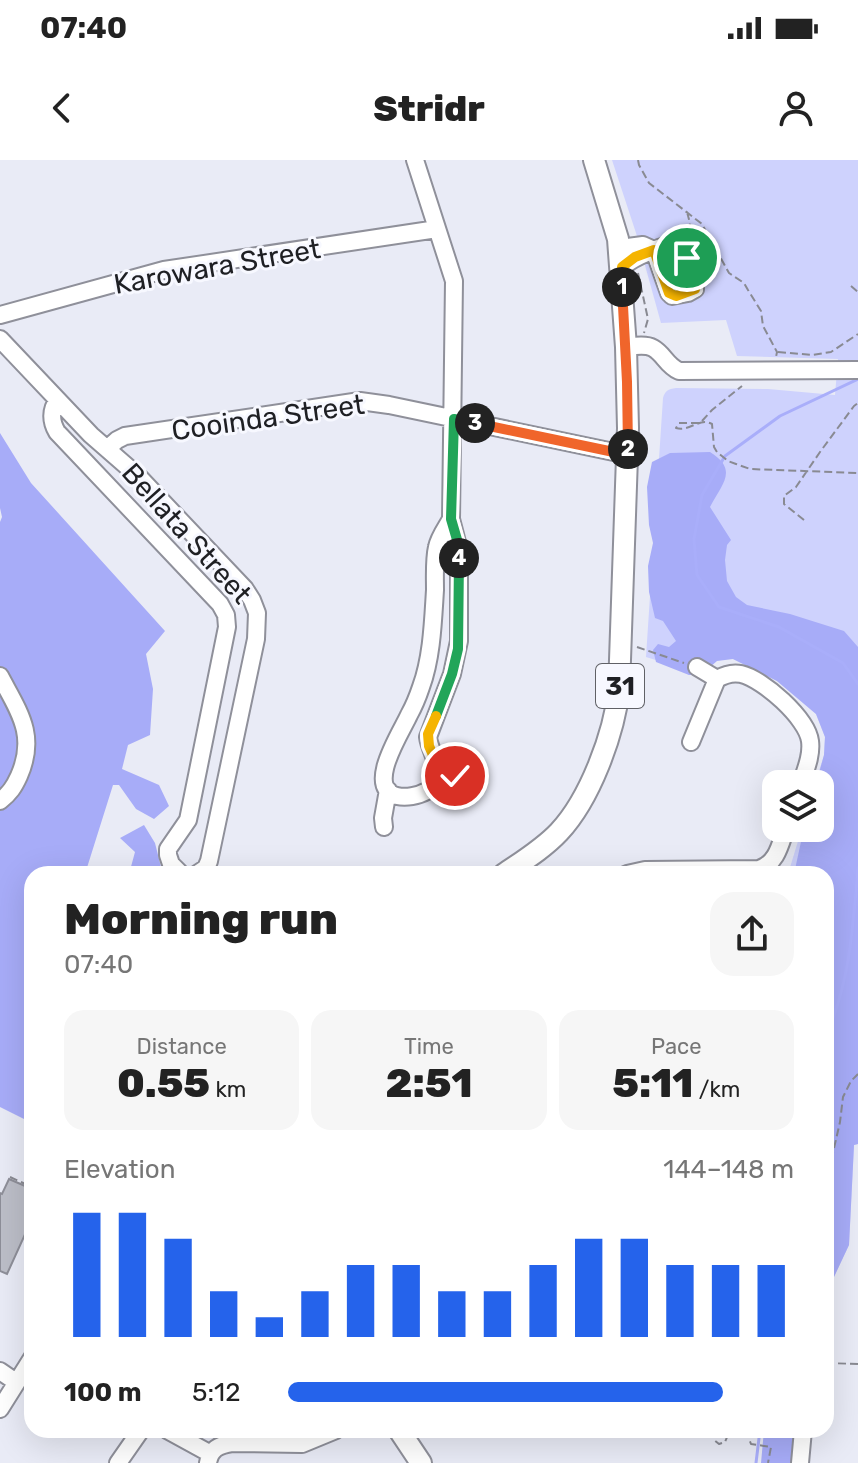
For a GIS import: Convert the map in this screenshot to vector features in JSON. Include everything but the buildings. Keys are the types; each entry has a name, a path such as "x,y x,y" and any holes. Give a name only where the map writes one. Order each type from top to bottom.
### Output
{"main road":[{"name":"31","path":"516,866 539,850 569,820 589,784 612,727 619,689 628,455 626,347 621,257 614,222 594,160"},
{"path":"404,1438 421,1463"}],"street":[{"path":"415,160 454,281 451,519 459,550 458,649 428,734 429,746 439,768 444,774 455,776"},
{"name":"Karowara Street","path":"0,315 164,270 437,229"},
{"path":"621,257 643,245 654,250"},
{"name":"Bellata Street","path":"0,339 242,586 252,600 257,613 257,633 207,866"},
{"path":"626,347 653,348 668,365 679,371 852,369"},
{"name":"Bellata Street","path":"58,400 52,416 57,432 220,604 227,618 187,823 168,849 173,866"},
{"name":"Cooinda Street","path":"113,454 122,437 360,401 628,455"},
{"path":"384,827 388,790 384,781 385,766 412,710 424,676 433,623 436,548 451,519"},
{"path":"697,667 717,679"},
{"path":"691,742 717,679 732,673 747,676 773,692 806,726 810,751 805,770"},
{"path":"0,676 27,731 26,761 11,792 0,801"},
{"path":"388,790 400,796 425,792 438,781 439,768"},
{"path":"766,866 777,854 781,842"},
{"path":"0,1409 24,1370"},
{"path":"0,1371 16,1382"},
{"path":"118,1463 135,1438"},
{"path":"179,1438 208,1458 221,1445 302,1444 317,1438"},
{"path":"800,1463 802,1438"}],"path":[{"path":"638,160 649,183 702,224 729,273 744,283 761,311 763,326 777,352 812,355 831,352 858,334"},
{"path":"687,211 690,223 687,244"},
{"path":"851,286 858,292"},
{"path":"746,383 701,422 683,430 676,428 679,423 701,422 712,424 717,452 727,460 750,469 858,473"},
{"path":"804,520 787,507 784,496 796,487 858,403"},
{"path":"634,646 697,667"},
{"path":"834,1148 843,1097 858,1074"},
{"path":"10,1177 24,1183"},
{"path":"834,1363 858,1364"},
{"path":"749,1438 751,1444 771,1447 768,1463"}],"shaded area":[{"path":"612,160 858,160 858,1144 854,1145 849,1245 834,1277 834,866 790,866 798,842 834,842 834,770 819,770 825,737 816,714 777,681 733,659 688,647 681,668 646,657 665,394 676,388 768,389 835,395 838,359 737,356 726,320 661,323"},
{"path":"0,433 31,483 165,631 146,654 153,689 150,735 128,745 122,769 159,785 169,806 154,819 136,809 119,785 113,785 88,866 24,866 24,1119 0,1107"},
{"path":"710,452 719,459 726,471 725,478 710,507 731,540 725,560 727,581 736,597 747,605 790,614 844,631 858,647 858,1144 854,1145 849,1245 834,1277 834,866 796,866 801,842 834,842 834,770 820,770 825,737 816,714 777,681 733,659 717,661 701,675 689,675 656,662 653,650 658,644 669,647 676,641 663,621 655,618 649,592 648,566 653,543 647,487 652,462 670,453"},
{"path":"144,825 155,843 161,866 131,866 135,852 120,838"},
{"path":"763,1438 799,1438 797,1463 761,1463"}],"waterway":[{"path":"858,379 780,416 725,456 702,495 694,539 697,575 719,607 779,627 843,663 858,684"},
{"path":"834,1015 852,932 858,868"},
{"path":"756,1463 759,1438"}],"route":[{"path":"455,776 440,771 428,740 453,670 459,641 459,550 451,519 454,419 628,455 622,267 635,257 654,250 669,293 676,296 695,289 687,258"}]}
